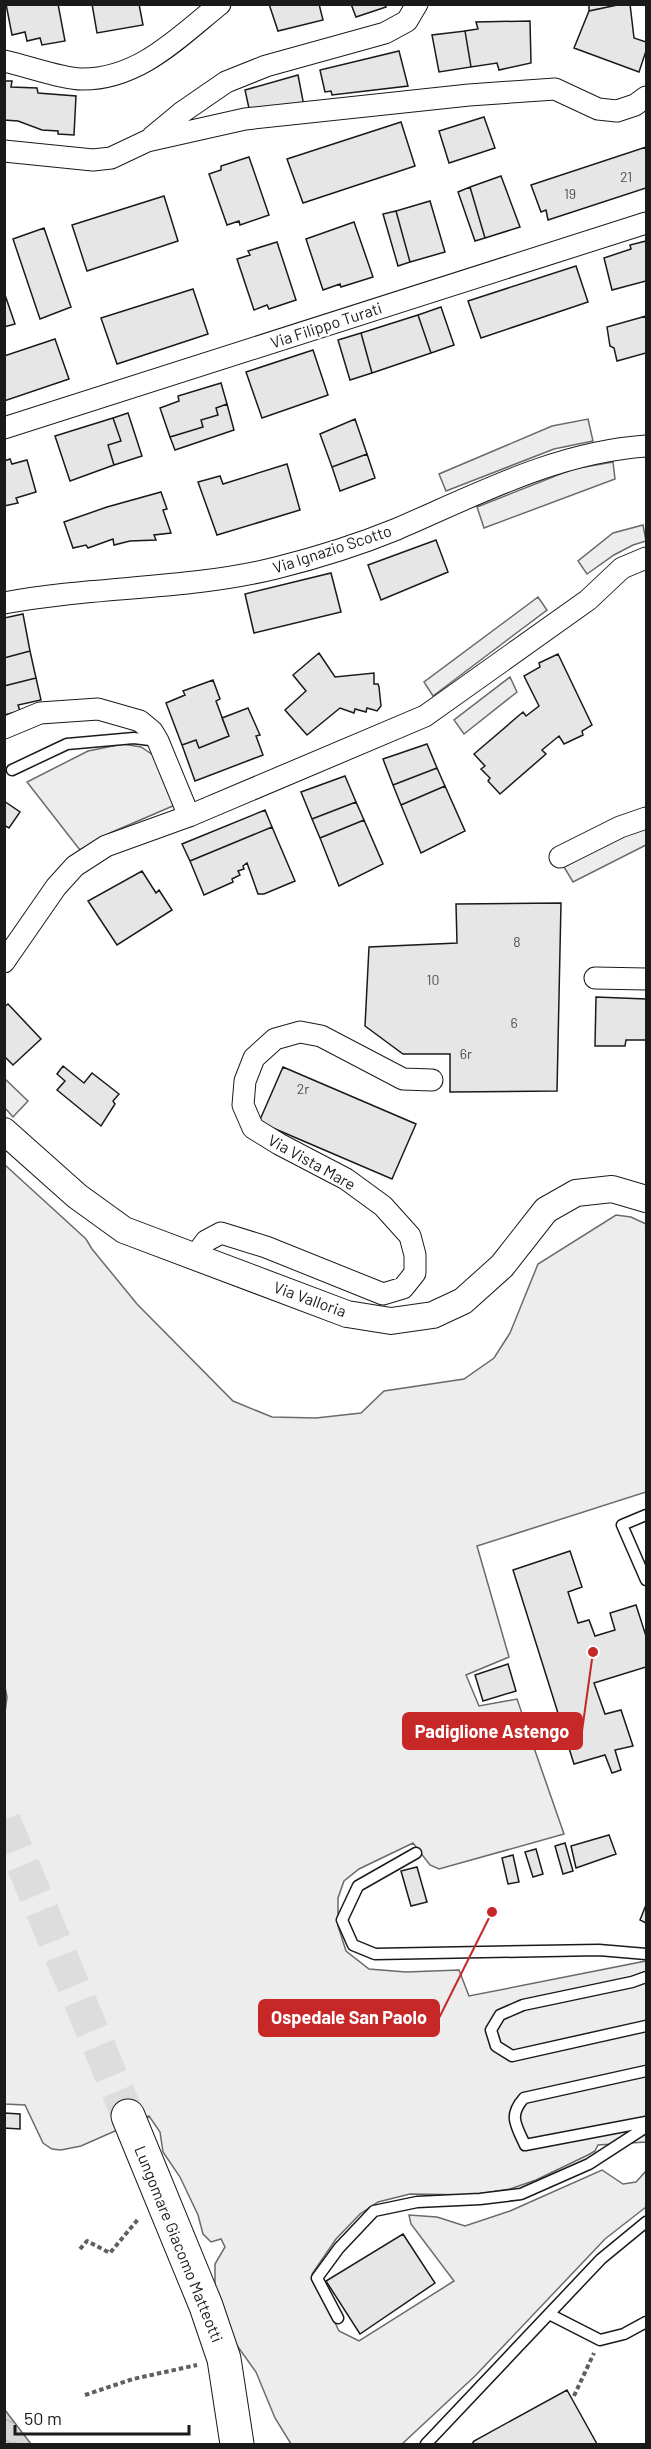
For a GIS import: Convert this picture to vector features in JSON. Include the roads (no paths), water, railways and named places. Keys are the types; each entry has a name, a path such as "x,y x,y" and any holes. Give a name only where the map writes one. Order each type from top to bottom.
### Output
{"main road":[{"name":"Lungomare Giacomo Matteotti","path":"128,2116 206,2306 224,2359 237,2445"}],"street":[{"path":"4,61 80,79 120,75 153,57 220,4"},
{"path":"147,141 181,113 226,82 266,66 385,33 407,21 417,4"},
{"path":"4,151 93,160 111,158 147,141 245,119 469,95 555,89 598,110 617,111 635,105 646,97"},
{"name":"Via Filippo Turati","path":"4,428 646,222"},
{"name":"Via Ignazio Scotto","path":"4,603 50,595 195,582 275,568 394,530 540,467 590,453 646,446"},
{"path":"4,962 56,887 75,866 106,846 189,816 425,716 588,600 622,568 646,558"},
{"path":"4,728 40,713 98,709 140,721 152,731 158,741 189,816"},
{"path":"560,858 620,827 646,819"},
{"path":"595,978 646,979"},
{"name":"Via Vista Mare","path":"195,1256 206,1241 222,1233 266,1247 383,1294 403,1288 415,1273 415,1255 410,1236 383,1206 346,1179 253,1128 243,1105 245,1081 254,1058 275,1039 300,1032 321,1036 403,1079 432,1080"},
{"name":"Via Valloria","path":"4,1131 77,1197 124,1230 347,1314 391,1321 433,1315 463,1301 502,1266 546,1210 576,1193 612,1189 646,1199"}],"lane":[{"path":"12,770 68,744 134,738 158,741"},
{"path":"646,1515 622,1525 646,1580"},
{"path":"416,1853 358,1886 342,1920 353,1945 375,1954 599,1950 646,1954"},
{"path":"646,1977 523,2005 500,2015 492,2030 496,2046 512,2056 646,2026"},
{"path":"646,2072 524,2098 516,2107 515,2122 525,2145 646,2122"},
{"path":"338,2318 317,2278 339,2248 374,2211 417,2202 480,2199 521,2194 589,2164 646,2127"},
{"path":"426,2445 602,2259 646,2222"},
{"path":"551,2315 600,2340 624,2334 646,2322"}],"water":[{"path":"5,2410 31,2444 5,2444"}],"tunnel":[{"path":"4,1820 128,2116"}],"place":[{"name":"Padiglione Astengo","path":"593,1652"},
{"name":"Ospedale San Paolo","path":"492,1912"}]}
